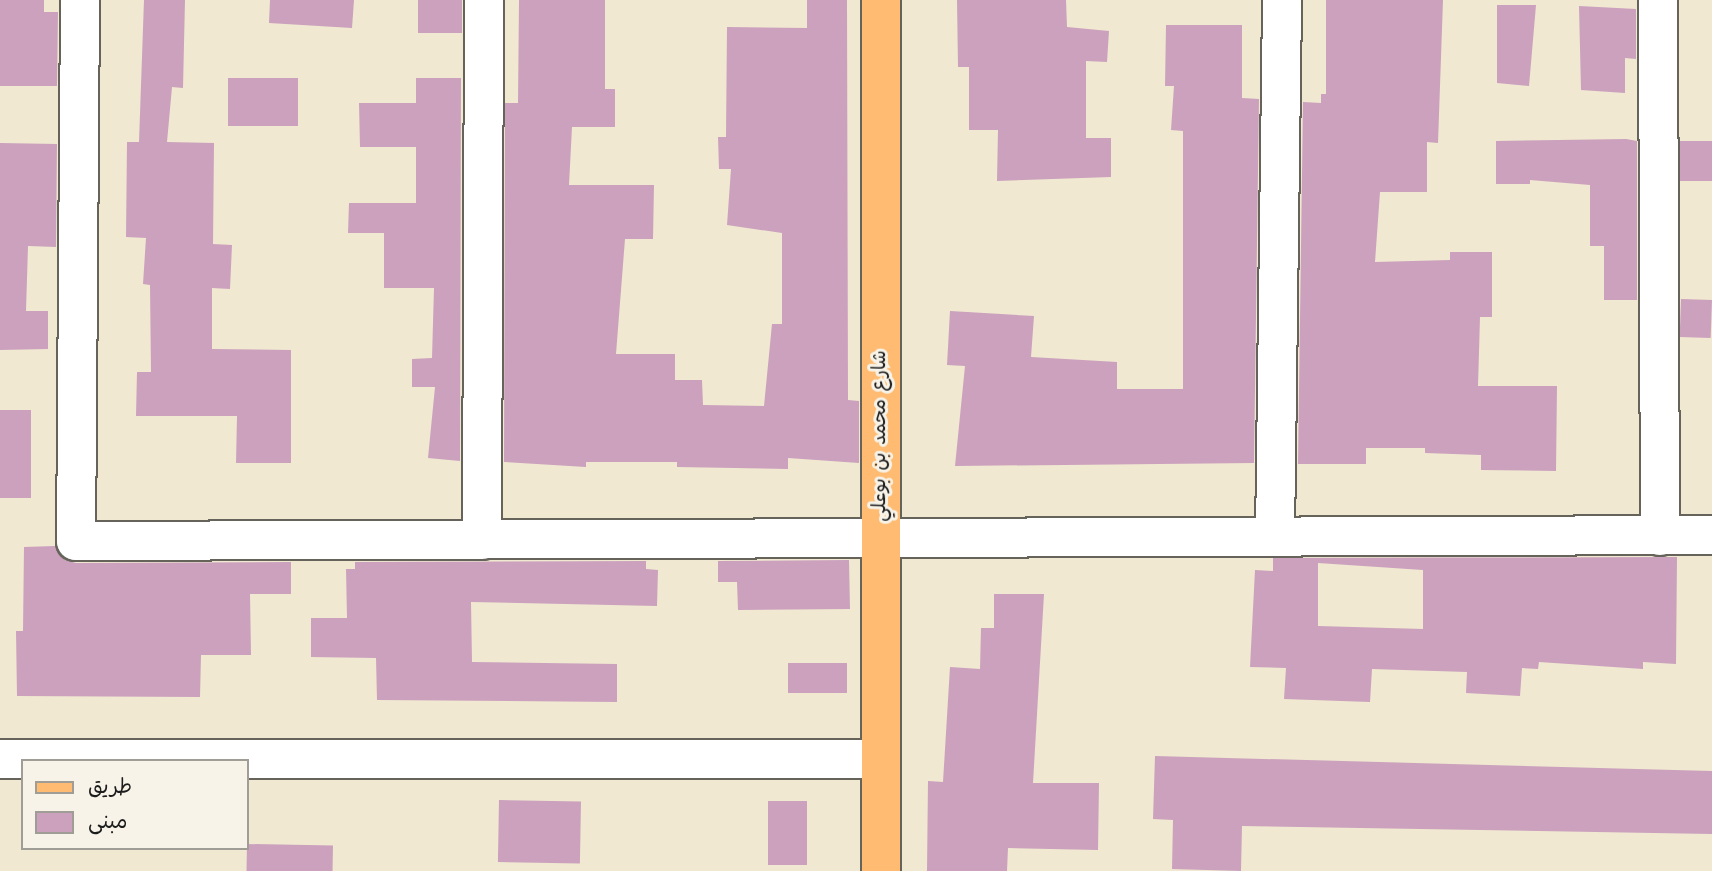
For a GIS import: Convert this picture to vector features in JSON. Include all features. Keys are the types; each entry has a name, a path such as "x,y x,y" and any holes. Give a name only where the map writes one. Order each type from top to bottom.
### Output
{"main road":[{"name":"شارع محمد بن بوعلي","path":"881,0 881,871"}],"street":[{"path":"80,0 76,541 1712,535"},
{"path":"482,540 484,0"},
{"path":"1275,537 1282,0"},
{"path":"1658,0 1660,536"},
{"path":"0,759 881,759"}],"building":[{"path":"0,0 44,0 44,12 58,12 57,86 0,86"},
{"path":"144,0 185,0 183,88 172,87 167,142 214,143 213,244 232,245 230,289 212,288 212,349 291,350 291,463 236,463 237,416 136,416 137,372 151,372 150,285 143,284 146,238 126,237 127,142 139,142"},
{"path":"270,0 354,0 352,28 269,23"},
{"path":"418,0 462,0 462,33 418,33"},
{"path":"519,0 605,0 605,89 615,89 615,127 572,127 569,185 654,185 653,239 625,239 616,354 675,354 675,380 702,380 703,405 764,406 772,324 782,324 782,233 727,225 731,169 719,169 718,137 726,137 727,27 807,28 807,0 847,0 848,400 859,401 859,463 788,458 788,469 677,467 677,462 586,462 586,467 504,462 505,103 518,103"},
{"path":"957,0 1066,0 1067,27 1109,31 1107,62 1086,61 1086,138 1111,138 1111,177 997,181 998,130 969,130 969,67 958,67"},
{"path":"1326,0 1443,0 1438,143 1427,142 1427,192 1380,192 1375,262 1450,260 1450,252 1492,252 1492,317 1480,317 1478,386 1557,386 1556,471 1481,470 1481,455 1425,453 1425,448 1366,448 1366,464 1298,464 1303,102 1321,103 1321,94 1326,94"},
{"path":"1497,5 1536,5 1529,86 1497,83"},
{"path":"1579,6 1636,9 1636,59 1625,58 1625,93 1581,90"},
{"path":"1166,25 1242,25 1242,98 1259,99 1254,463 955,466 965,366 947,365 950,311 1034,316 1031,357 1117,362 1117,389 1183,389 1183,131 1171,130 1174,86 1165,86"},
{"path":"228,78 298,78 298,126 228,126"},
{"path":"416,78 461,78 460,461 428,458 435,387 412,387 412,359 432,358 434,288 384,288 384,233 348,233 349,203 416,203 416,147 360,147 359,103 416,103"},
{"path":"1496,141 1637,141 1637,300 1604,300 1604,246 1590,246 1590,185 1530,180 1530,184 1496,184"},
{"path":"1680,141 1712,141 1712,181 1680,181"},
{"path":"0,143 57,144 56,247 28,246 26,311 48,311 48,349 0,350"},
{"path":"1681,299 1712,300 1711,338 1680,337"},
{"path":"0,410 31,410 31,498 0,498"},
{"path":"55,546 65,560 76,563 291,562 291,594 250,594 251,655 201,655 200,697 17,696 16,631 23,631 24,547"},
{"path":"1677,557 1676,664 1643,662 1643,669 1539,662 1538,669 1522,668 1520,696 1466,693 1467,672 1372,669 1370,702 1284,699 1286,668 1250,667 1255,570 1273,571 1273,558","holes":["1318,563 1423,570 1423,629 1318,626"]},
{"path":"849,560 850,609 738,610 737,582 718,582 718,561"},
{"path":"646,561 646,569 658,570 657,606 471,602 472,662 617,664 617,702 377,700 376,658 311,657 311,618 347,618 346,569 355,569 355,562"},
{"path":"994,594 1044,594 1033,783 1099,783 1098,850 1008,848 1007,871 927,871 928,781 943,782 950,667 980,669 981,628 994,628"},
{"path":"788,663 847,663 847,693 788,693"},
{"path":"1155,756 1712,771 1712,834 1242,826 1241,871 1172,869 1173,820 1153,819"},
{"path":"499,800 581,801 580,863 498,862"},
{"path":"768,801 807,801 807,865 768,865"},
{"path":"248,844 333,846 333,871 247,871"}]}
